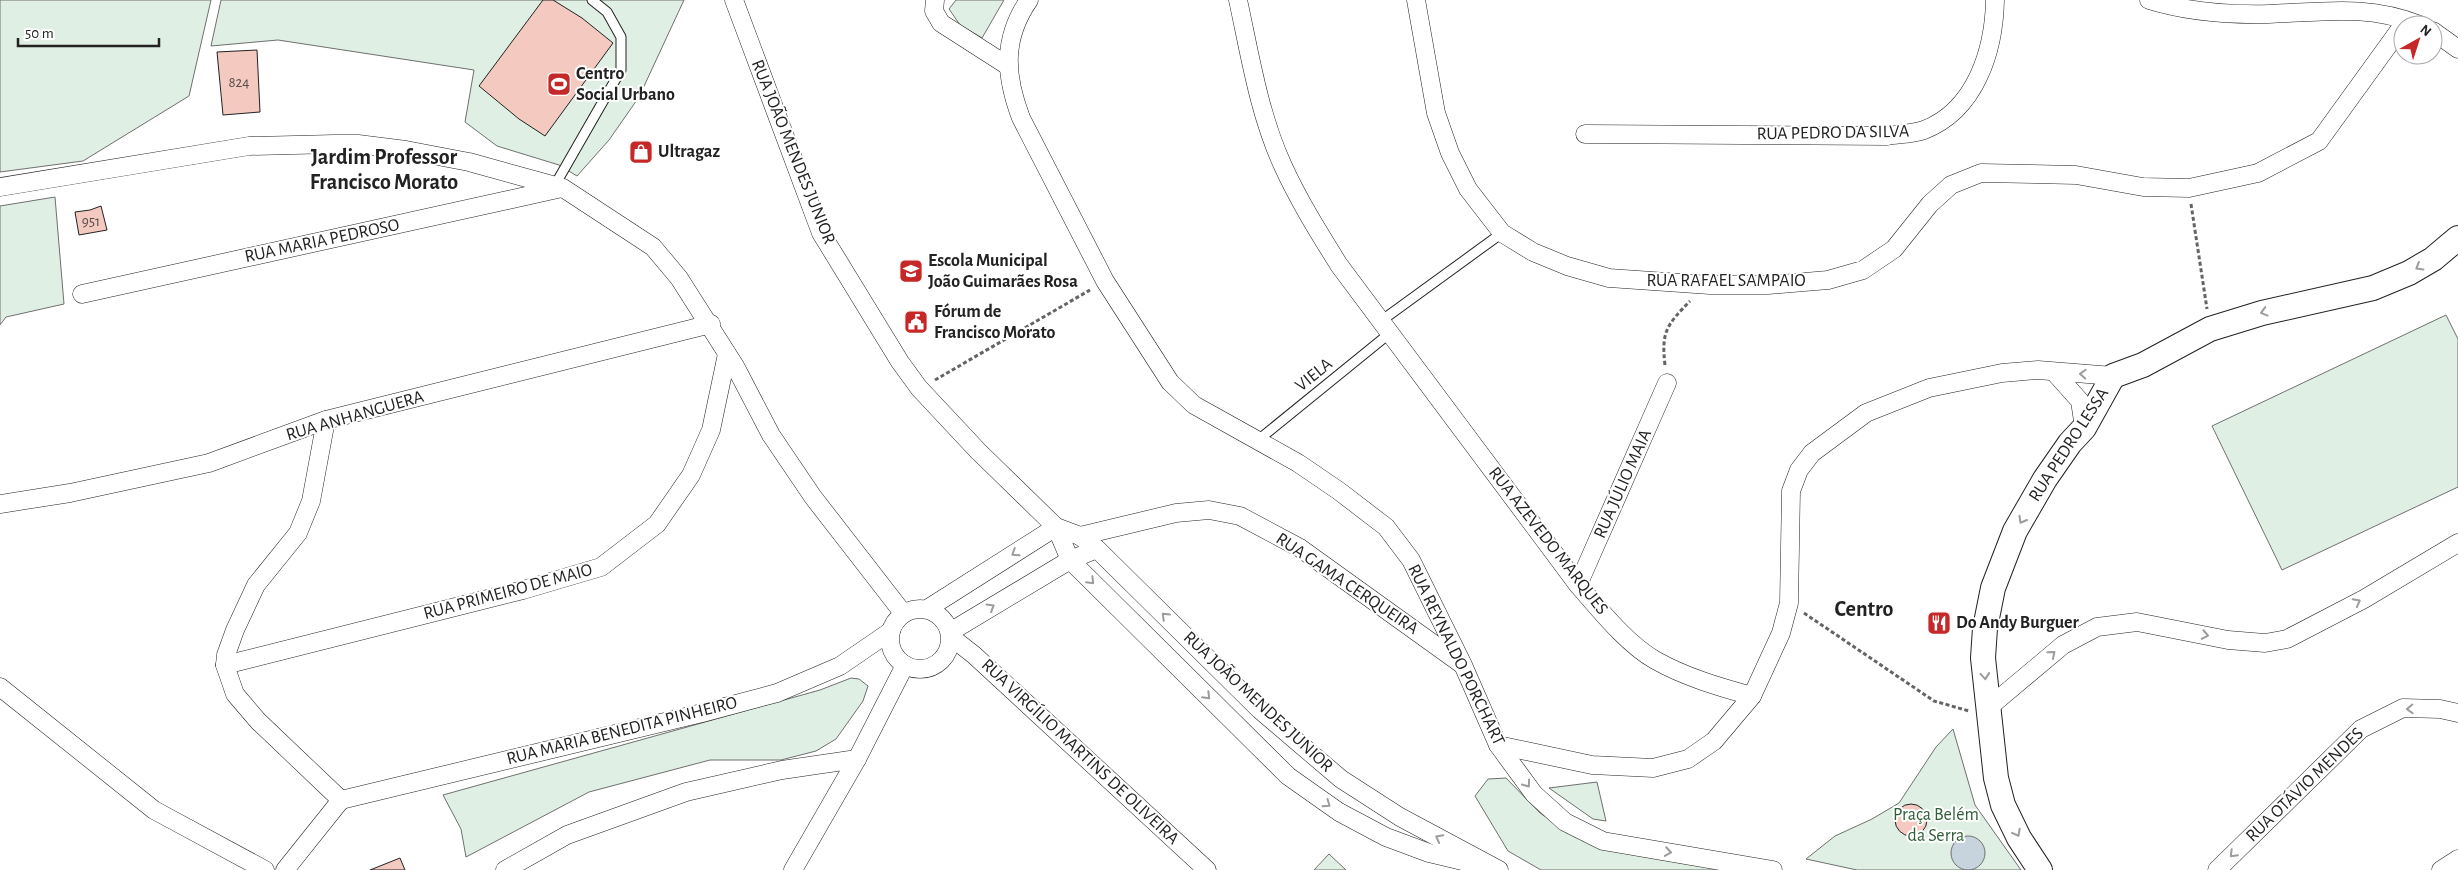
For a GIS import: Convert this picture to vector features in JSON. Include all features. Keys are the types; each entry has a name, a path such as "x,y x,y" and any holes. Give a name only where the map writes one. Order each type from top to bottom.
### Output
{"main road":[{"name":"RUA PEDRO LESSA","path":"2040,870 2019,838 2003,805 1996,778 1983,658 1985,628 1993,588 2015,531 2045,479 2070,443 2084,428 2113,376 2143,365 2210,329 2262,312 2373,288 2409,273 2433,259 2458,238"}],"street":[{"name":"RUA JOÃO MENDES JUNIOR","path":"734,0 821,233 900,362 919,388 978,451 1056,527 1070,560 1288,776 1339,812 1386,837 1429,853 1498,870"},
{"path":"934,0 934,11 941,23 1008,66"},
{"name":"RUA REYNALDO PORCHART","path":"1029,0 1023,8 1010,42 1008,66 1011,90 1021,118 1105,281 1170,382 1194,405 1298,463 1339,490 1386,528 1411,560 1463,665 1498,745 1534,794 1565,822 1603,841 1772,870"},
{"name":"RUA AZEVEDO MARQUES","path":"1238,0 1258,94 1282,164 1314,226 1339,265 1578,585 1628,638 1654,659 1709,684 1752,696"},
{"name":"RUA RAFAEL SAMPAIO","path":"1416,0 1436,113 1450,153 1468,189 1502,233 1533,252 1566,266 1609,278 1710,285 1768,285 1828,280 1863,270 1894,249 1930,204 1951,185 1981,172 2076,175 2143,187 2189,188 2258,173 2319,141 2393,44"},
{"name":"RUA PEDRO DA SILVA","path":"1585,134 1887,136 1922,131 1938,124 1954,111 1973,88 1986,63 1995,0"},
{"path":"2149,0 2172,7 2222,13 2268,14 2358,10 2393,20"},
{"path":"2443,38 2458,49"},
{"path":"0,187 249,146 334,144 358,144 406,150 470,162 559,186 653,247 679,278 711,324 771,435 813,497 903,613"},
{"name":"RUA MARIA PEDROSO","path":"82,294 559,186"},
{"name":"RUA ANHANGUERA","path":"0,504 70,493 209,463 326,420 711,324"},
{"name":"RUA PRIMEIRO DE MAIO","path":"225,665 513,592 601,566 657,524 691,475 710,430 727,354"},
{"path":"1498,745 1592,765 1653,768 1688,759 1714,741 1752,696 1781,633 1789,603 1790,492 1799,470 1812,453 1866,413 1929,388 2002,373 2038,370 2113,376"},
{"path":"2054,372 2080,401 2084,428"},
{"name":"RUA JÚLIO MAIA","path":"1578,585 1667,384"},
{"path":"285,870 341,800 258,722 236,694 225,665 226,655 235,630 256,585 298,533 311,501 326,420"},
{"name":"RUA GAMA CERQUEIRA","path":"1080,536 1176,513 1209,510 1240,516 1300,548 1463,665"},
{"path":"927,609 1056,527"},
{"name":"RUA JOÃO MENDES JUNIOR","path":"1056,527 1080,536 1097,549 1260,710 1341,779 1400,817 1498,870"},
{"path":"1988,712 2063,645 2096,627 2138,622 2228,640 2265,643 2288,639 2364,598 2458,543"},
{"path":"950,635 1070,560 1097,549"},
{"path":"912,609 927,609 940,616 950,635 946,655 932,667 914,668 905,665 897,659 892,650 891,631 896,620 903,613 912,609"},
{"name":"RUA MARIA BENEDITA PINHEIRO","path":"341,800 777,692 840,666 891,631"},
{"name":"RUA VIRGÍLIO MARTINS DE OLIVEIRA","path":"950,635 1207,870"},
{"path":"793,870 857,760 905,665"},
{"path":"0,687 154,810 265,870"},
{"name":"RUA OTÁVIO MENDES","path":"2217,870 2361,728 2403,708 2440,709 2458,713"},
{"path":"505,870 567,835 686,792 782,770 857,760"},
{"path":"2441,870 2458,859"}],"lane":[{"path":"559,186 621,70 621,37 607,12 592,0"},
{"name":"VIELA","path":"1257,441 1386,327 1502,233"}],"path":[{"path":"2189,188 2210,329"},
{"path":"919,388 1105,281"},
{"path":"1667,384 1664,340 1668,323 1698,293 1710,285"},
{"path":"1789,603 1934,701 1988,712"}],"green space":[{"path":"0,0 211,0 189,96 83,161 0,172"},
{"name":"Centro Social Urbano","path":"221,0 684,0 639,97 609,140 577,176 559,165 497,146 465,122 474,70 278,40 211,46"},
{"path":"956,0 1004,0 982,38 960,25 949,9"},
{"path":"55,197 64,304 6,317 0,325 0,206"},
{"path":"2446,315 2458,339 2458,487 2282,570 2212,426"},
{"path":"851,678 859,679 868,686 863,701 836,739 816,751 781,760 710,760 589,792 466,857 461,829 443,795 820,690"},
{"name":"Praça Belém da Serra","path":"1953,729 1975,805 2021,870 1857,870 1806,859 1835,836 1872,819 1899,803 1936,747"},
{"path":"1506,778 1540,813 1575,837 1729,870 1541,870 1508,851 1475,796 1488,779"},
{"path":"1597,782 1606,821 1593,819 1549,788"},
{"path":"1329,854 1346,870 1314,870"}],"shaded area":[{"path":"1968,836 1975,837 1980,841 1984,846 1984,860 1980,865 1975,869 1968,870 1961,869 1956,865 1952,860 1951,853 1952,846 1956,841 1961,837"}],"building":[{"path":"543,0 553,0 582,18 613,43 545,136 519,119 479,86"},
{"path":"257,50 260,112 223,115 217,52"},
{"path":"101,206 107,230 79,235 75,212"},
{"path":"1911,804 1922,809 1927,820 1922,831 1911,836 1900,831 1895,820 1900,809"},
{"path":"400,858 405,870 370,870"}],"place":[{"name":"Centro Social Urbano","path":"559,84"},
{"name":"Ultragaz","path":"641,152"},
{"name":"Escola Municipal João Guimarães Rosa","path":"911,271"},
{"name":"Fórum de Francisco Morato","path":"916,322"},
{"name":"Do Andy Burguer","path":"1939,623"}],"district":[{"name":"Jardim Professor Francisco Morato","path":"384,170"},
{"name":"Centro","path":"1864,609"}]}
